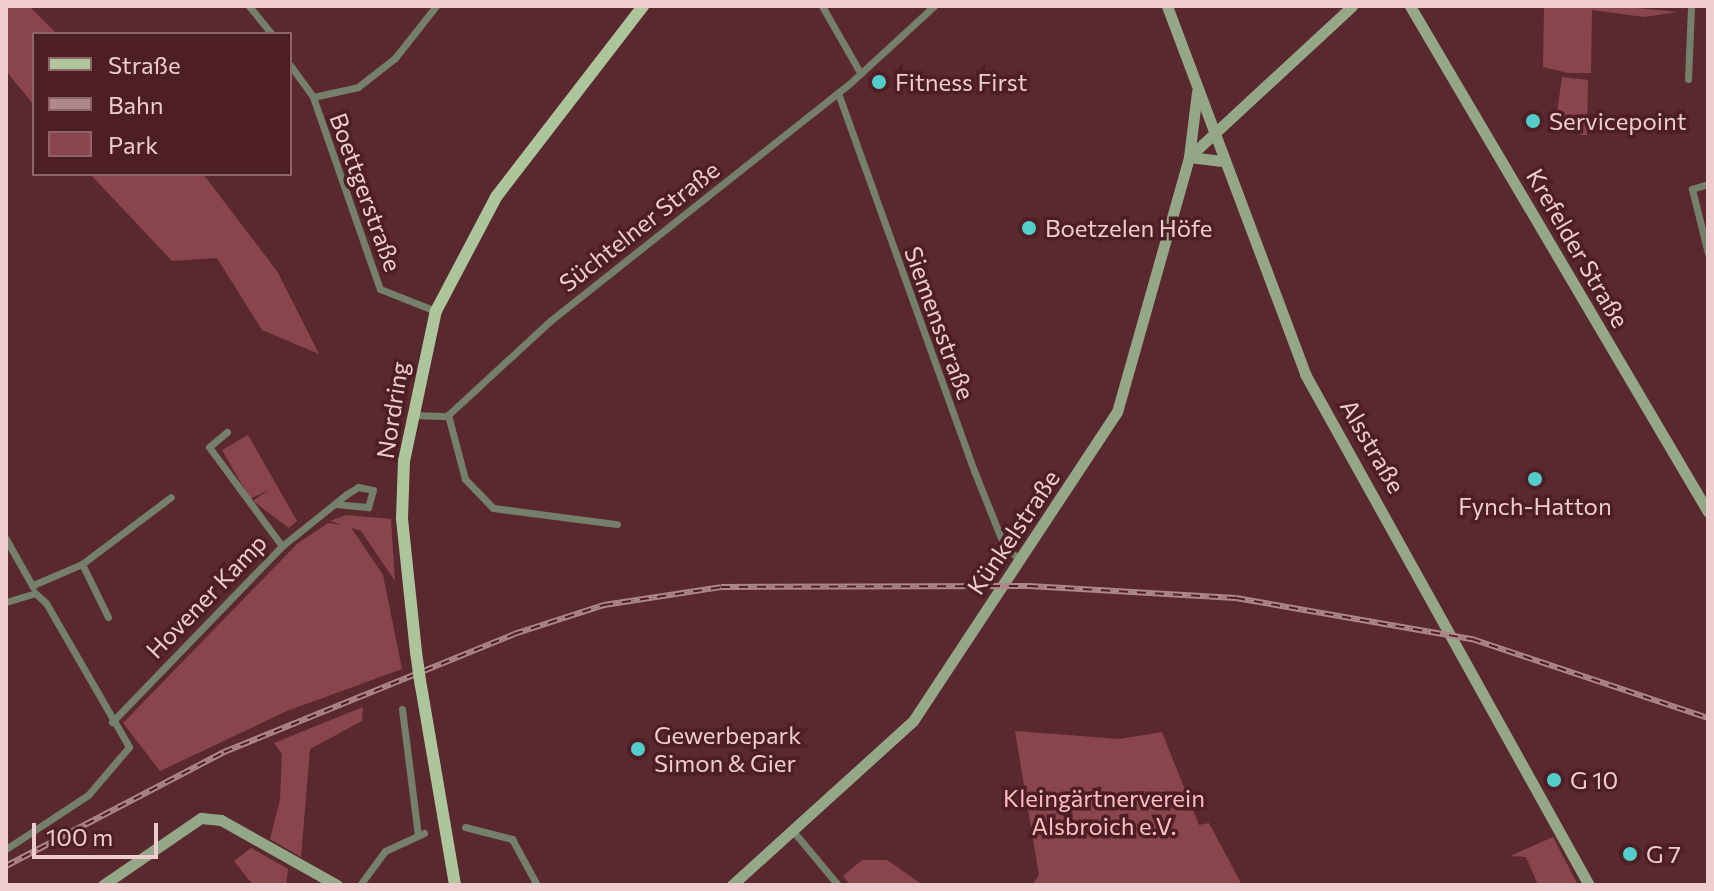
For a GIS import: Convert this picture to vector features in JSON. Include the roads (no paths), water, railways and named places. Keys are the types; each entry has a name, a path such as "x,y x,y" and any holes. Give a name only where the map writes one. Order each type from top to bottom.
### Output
{"main road":[{"name":"Nordring","path":"455,885 416,652 402,518 411,414 436,311 496,197 643,6"}],"street":[{"path":"249,6 270,32"},
{"name":"Boettgerstraße","path":"313,97 327,99 377,76 436,6"},
{"path":"822,6 861,74"},
{"name":"Süchtelner Straße","path":"448,415 550,321 838,93 934,6"},
{"name":"Alsstraße","path":"1167,6 1222,161 1305,374 1589,885"},
{"name":"Künkelstraße","path":"732,885 898,740 1117,412 1189,157 1212,131 1352,6"},
{"name":"Krefelder Straße","path":"1410,6 1708,512"},
{"path":"1688,79 1691,6"},
{"name":"Boettgerstraße","path":"292,68 313,97 380,289 436,311"},
{"path":"1197,87 1189,157 1222,161"},
{"name":"Siemensstraße","path":"838,93 969,459 1005,548 1020,559"},
{"path":"1708,184 1692,189 1708,253"},
{"path":"411,414 448,415 465,479 493,508 617,524"},
{"path":"227,432 209,447 282,546"},
{"name":"Hovener Kamp","path":"112,722 282,546 335,504 358,487 373,490 368,507 335,504"},
{"path":"6,602 82,564 171,497"},
{"path":"6,539 129,747 88,795 6,849"},
{"path":"82,564 108,617"},
{"path":"360,885 385,851 421,834 402,709"},
{"path":"103,885 188,824 211,818 337,885"},
{"path":"465,827 512,839 537,885"},
{"path":"793,831 838,885"}],"railway":[{"path":"6,866 224,752 514,634 604,605 721,587 1029,586 1236,598 1472,639 1708,718"}],"place":[{"name":"Fitness First","path":"879,82"},
{"name":"Servicepoint","path":"1533,121"},
{"name":"Boetzelen Höfe","path":"1029,228"},
{"name":"Fynch-Hatton","path":"1535,479"},
{"name":"Gewerbepark Simon & Gier","path":"638,749"},
{"name":"G 10","path":"1554,780"},
{"name":"G 7","path":"1630,854"}],"park label":[{"name":"Kleingärtnerverein Alsbroich e.V.","path":"1104,812"}]}
